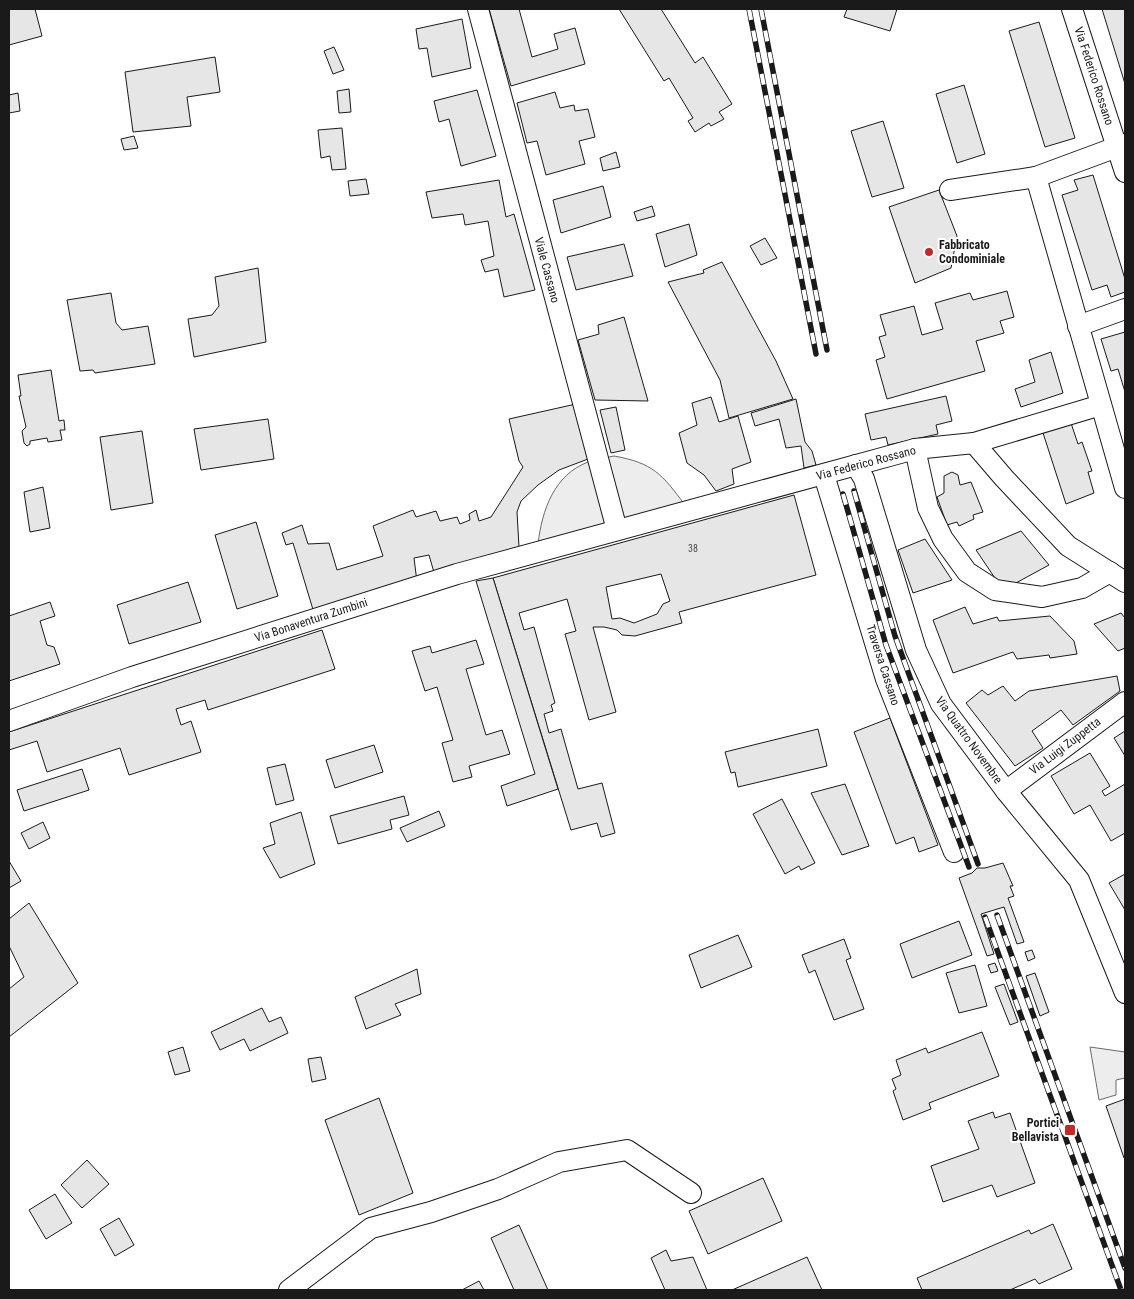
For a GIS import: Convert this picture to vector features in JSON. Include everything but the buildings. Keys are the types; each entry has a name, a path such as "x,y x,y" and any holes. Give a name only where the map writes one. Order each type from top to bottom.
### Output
{"street":[{"name":"Viale Cassano","path":"478,9 617,530"},
{"name":"Via Federico Rossano","path":"1072,9 1121,146 1125,172"},
{"path":"950,190 1036,177 1121,146"},
{"path":"1036,177 1101,405 1122,465 1125,488"},
{"path":"1078,326 1125,310"},
{"name":"Via Federico Rossano","path":"617,530 915,449 974,443 1101,405"},
{"path":"974,443 1068,546 1118,578"},
{"path":"915,449 928,508 943,539 967,572 988,586 995,590 1042,597 1118,578"},
{"name":"Via Quattro Novembre","path":"856,465 864,478 916,650 941,704 1006,791 1079,880 1125,993"},
{"name":"Traversa Cassano","path":"824,474 886,679 954,852"},
{"name":"Via Bonaventura Zumbini","path":"9,721 132,677 448,577 617,530"},
{"name":"Via Luigi Zuppetta","path":"1006,791 1125,702"},
{"path":"289,1290 372,1228 456,1204 498,1189 559,1162 627,1150 691,1193"}],"shaded area":[{"path":"614,456 638,462 656,471 670,485 685,505 538,544 547,507 558,485 576,468 594,460"},
{"path":"1090,1047 1125,1052 1125,1078 1116,1080 1116,1095 1099,1100"}],"railway":[{"path":"749,9 816,354"},
{"path":"761,9 827,350"},
{"path":"854,491 895,636 978,864"},
{"path":"843,494 886,645 969,867"},
{"path":"997,915 1125,1268"},
{"path":"985,917 1121,1290"}],"place":[{"name":"Fabbricato Condominiale","path":"929,252"},
{"name":"Portici Bellavista","path":"1070,1130"}]}
